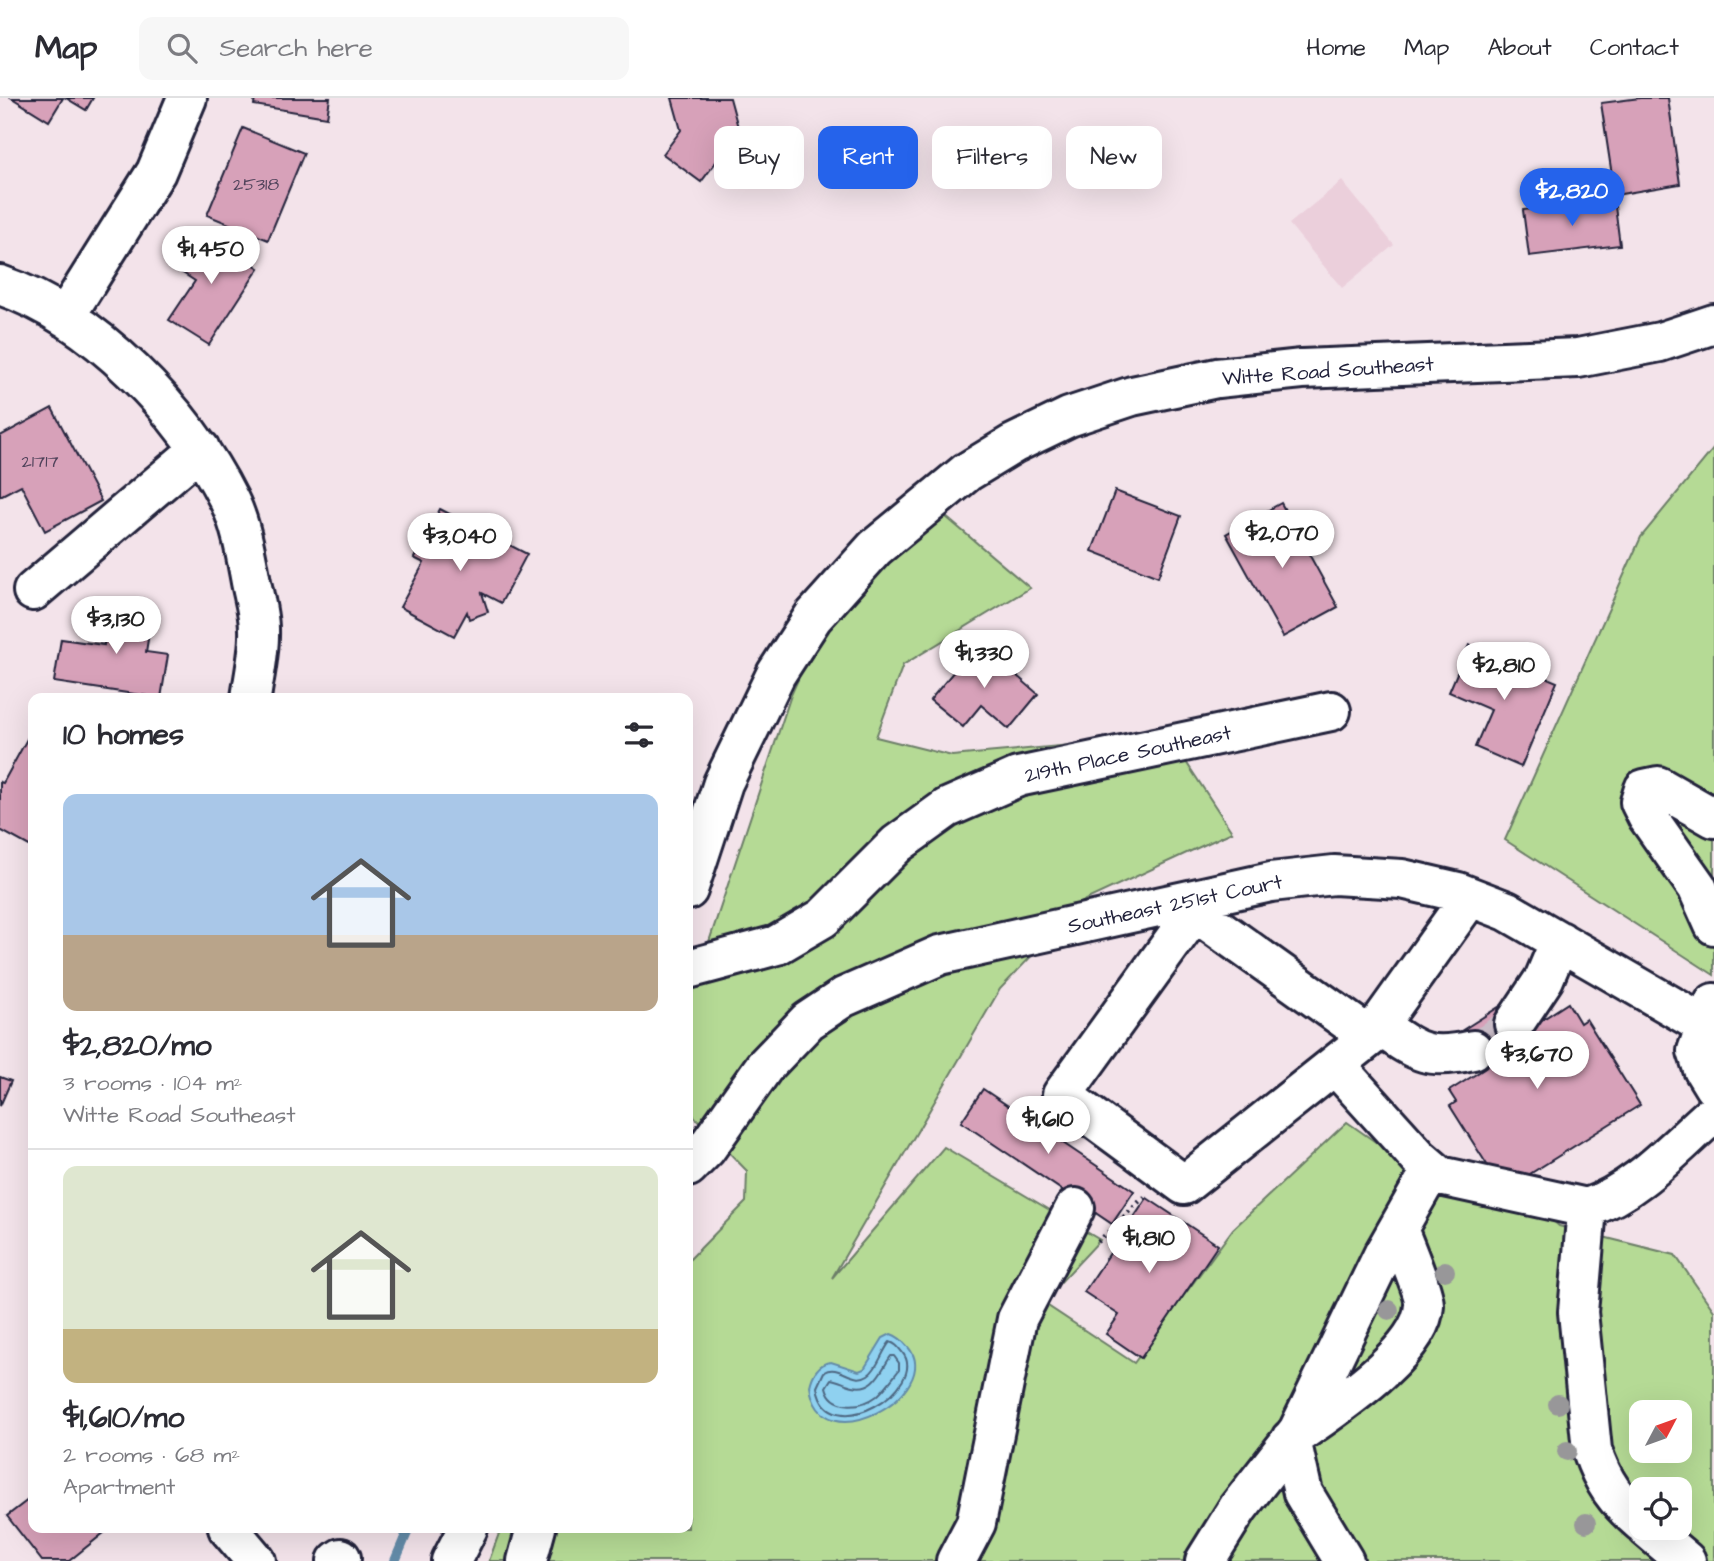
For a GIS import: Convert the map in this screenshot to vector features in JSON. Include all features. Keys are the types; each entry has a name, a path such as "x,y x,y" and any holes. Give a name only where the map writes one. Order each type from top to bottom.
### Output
{"street":[{"path":"65,317 156,172 187,98"},
{"path":"0,285 65,317 132,369 172,412 200,449 230,502 244,548 260,628 252,693"},
{"name":"Witte Road Southeast","path":"693,875 728,771 776,674 813,617 875,548 967,472 1013,444 1069,417 1132,396 1217,378 1302,369 1578,358 1660,342 1714,324"},
{"path":"33,591 200,449"},
{"name":"219th Place Southeast","path":"693,968 776,945 823,918 897,844 947,808 1018,777 1331,712"},
{"path":"1714,818 1658,786 1644,789 1640,802 1647,816 1696,887 1714,925"},
{"name":"Southeast 251st Court","path":"693,1162 706,1149 764,1067 808,1021 844,997 940,955 1188,906 1271,882 1334,875 1402,879 1470,897 1507,911 1711,1018"},
{"path":"1470,897 1374,1031 1184,1185 1062,1095 1188,906 1374,1031 1419,1053 1443,1055 1473,1050"},
{"path":"1514,1024 1544,979 1560,941"},
{"path":"1711,1018 1697,1051 1703,1069 1714,1087"},
{"path":"1335,1065 1419,1158 1440,1176 1587,1208 1603,1203 1626,1189 1714,1113"},
{"path":"1205,1561 1238,1508 1298,1431 1398,1229 1432,1169"},
{"path":"956,1561 976,1523 1017,1319 1075,1208"},
{"path":"1587,1208 1578,1312 1592,1450 1599,1472 1620,1504 1629,1512"},
{"path":"1291,1439 1382,1371 1413,1338 1424,1304 1398,1229"},
{"path":"1291,1439 1303,1493 1344,1561"},
{"path":"232,1533 256,1561"},
{"path":"451,1561 465,1533"},
{"path":"527,1561 535,1533"},
{"path":"1661,1540 1686,1561"}],"shaded area":[{"path":"1342,181 1394,245 1342,288 1289,224"}],"green space":[{"path":"1714,448 1714,975 1505,840 1641,537"},
{"path":"926,500 1030,588 903,665 876,737 952,756 1169,736 1232,832 1085,900 1000,989 832,1278 944,1147 1100,1240 1042,1302 1134,1363 1233,1229 1347,1122 1460,1201 1551,1219 1559,1226 1675,1255 1714,1311 1714,1561 489,1561 499,1533 693,1533 693,1256 746,1202 747,1171 693,1115 693,990 791,695 826,617"}],"water":[{"path":"891,1334 908,1347 915,1365 910,1383 896,1400 877,1413 855,1420 834,1419 818,1409 810,1386 819,1367 831,1362 859,1371 864,1369 883,1338"}],"building":[{"path":"12,98 63,98 49,121"},
{"path":"66,98 93,98 86,110"},
{"path":"255,98 330,98 327,117 254,105"},
{"path":"672,98 730,98 738,126 714,126 714,165 701,182 663,154 681,130"},
{"path":"1668,98 1680,184 1615,195 1601,103"},
{"path":"243,128 304,153 268,240 207,215"},
{"path":"1614,199 1620,245 1529,256 1523,210"},
{"path":"200,230 259,268 209,345 169,320 195,281 175,268"},
{"path":"52,408 101,501 45,531 21,485 0,496 0,436"},
{"path":"1115,491 1181,516 1158,577 1092,551"},
{"path":"1281,503 1338,607 1283,637 1226,534"},
{"path":"440,509 527,554 501,603 482,593 488,612 469,619 467,612 454,636 400,607 424,563 414,558"},
{"path":"110,601 153,608 146,652 168,655 162,693 128,693 54,682 61,639 104,645"},
{"path":"978,642 1038,694 1009,729 981,705 963,727 930,700"},
{"path":"1469,645 1557,682 1521,767 1475,747 1491,710 1449,692"},
{"path":"28,737 28,845 0,830 0,782 3,783"},
{"path":"1568,1003 1580,1023 1586,1019 1640,1105 1509,1187 1497,1168 1491,1171 1450,1106 1456,1102 1449,1091 1484,1069 1461,1031 1502,1005 1520,1034"},
{"path":"0,1077 11,1081 0,1106"},
{"path":"983,1089 1134,1191 1112,1224 961,1122"},
{"path":"1147,1198 1218,1245 1141,1358 1106,1334 1119,1315 1084,1292"},
{"path":"28,1500 28,1533 104,1533 69,1561 42,1561 7,1516"}],"waterway":[{"path":"395,1561 407,1533"}],"tunnel":[{"path":"1473,1050 1491,1042 1514,1024"}]}
